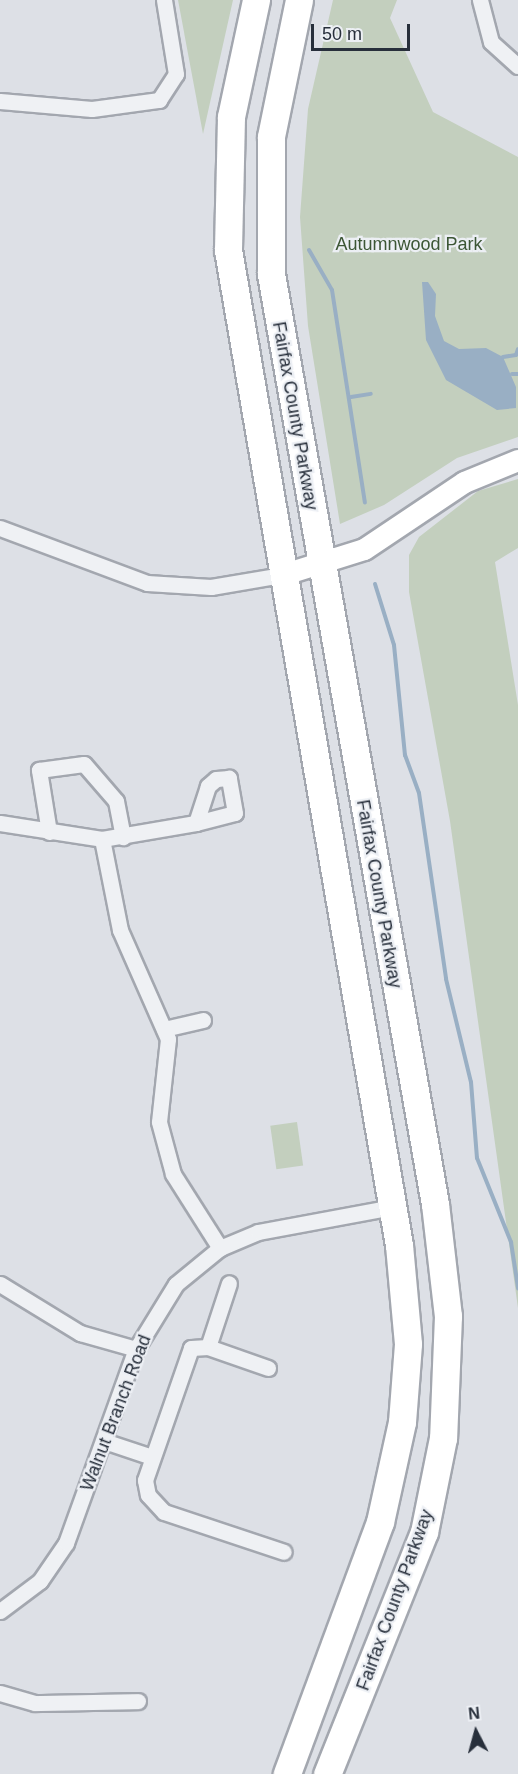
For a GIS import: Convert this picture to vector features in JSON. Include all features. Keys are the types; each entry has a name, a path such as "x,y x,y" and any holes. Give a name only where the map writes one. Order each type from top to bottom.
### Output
{"highway":[{"path":"256,0 231,117 228,250 281,575 393,1207 407,1312 408,1376 391,1481 287,1774"},
{"name":"Fairfax County Parkway","path":"299,0 275,103 268,239 321,566 435,1204 448,1316 448,1391 434,1491 414,1560 327,1774"},
{"path":"274,1774 348,1605"},
{"path":"335,1774 363,1690"}],"street":[{"path":"0,101 92,109 159,100 176,74 164,0"},
{"path":"480,0 491,42 518,66"},
{"path":"0,528 147,583 211,587 321,566 387,537 471,478 518,460"},
{"path":"49,832 39,770 84,764 116,801 123,837"},
{"path":"0,823 102,839 196,823"},
{"path":"102,839 120,930 168,1038 159,1122 173,1174 219,1248"},
{"path":"164,1029 203,1020"},
{"name":"Walnut Branch Road","path":"0,1611 54,1563 104,1441 136,1349 165,1296 219,1248 309,1219 393,1207"},
{"path":"208,1347 229,1283"},
{"path":"0,1284 80,1333 136,1349"},
{"path":"268,1368 208,1347 191,1348 184,1358 148,1456 148,1496 159,1508 285,1552"},
{"path":"104,1441 148,1456"},
{"path":"0,1693 35,1703 138,1701"}],"green space":[{"path":"178,0 233,0 203,134"},
{"name":"Autumnwood Park","path":"333,0 397,0 390,18 433,112 518,157 518,437 457,458 384,505 340,524 308,326 300,217 308,109"},
{"path":"518,479 518,548 495,562 518,705 518,1308 450,821 409,592 409,555 419,537 478,491"},
{"path":"297,1122 303,1166 276,1169 270,1126"}],"water":[{"path":"422,282 428,282 436,294 435,316 444,341 459,349 486,348 503,357 516,387 516,408 497,410 446,380 426,340"}],"waterway":[{"path":"309,250 332,290 365,502"},
{"path":"503,357 516,355 518,349"},
{"path":"512,374 518,374"},
{"path":"351,397 371,394"},
{"path":"375,584 394,645 405,755 419,793 446,979 471,1082 477,1158 511,1242 518,1288"}]}
